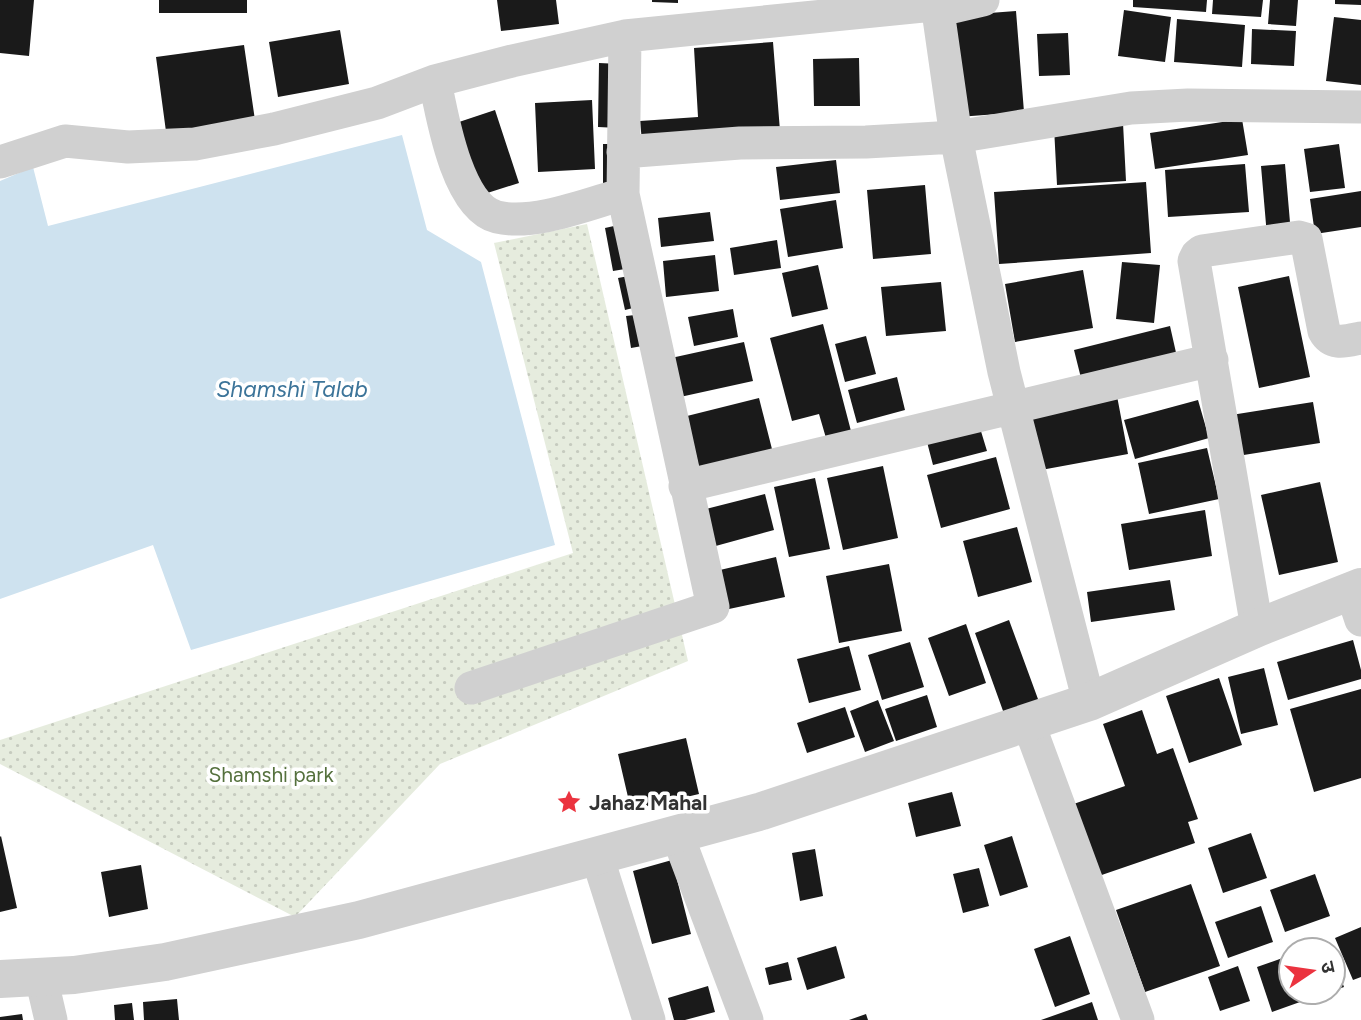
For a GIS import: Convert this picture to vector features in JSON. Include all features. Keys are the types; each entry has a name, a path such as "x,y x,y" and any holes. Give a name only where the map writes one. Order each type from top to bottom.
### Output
{"street":[{"path":"0,162 65,141 128,147 195,144 345,113 435,81 625,36 982,0"},
{"path":"935,6 956,137 1012,408 1089,702"},
{"path":"471,688 713,607 623,194 625,36"},
{"path":"435,81 460,175 474,202 485,212 497,217 522,218 554,214 623,194"},
{"path":"622,152 740,143 866,142 956,137 1131,108 1188,105 1361,107"},
{"path":"1256,628 1194,261 1202,251 1299,237 1306,239 1324,331 1328,339 1335,342 1361,338"},
{"path":"685,486 1212,360"},
{"path":"0,979 41,977 165,962 346,923 762,811 1089,702 1256,628 1358,599"},
{"path":"1028,722 1138,1020"},
{"path":"677,834 747,1020"},
{"path":"597,856 649,1020"},
{"path":"41,977 51,1020"}],"green space":[{"name":"Shamshi park","path":"587,224 688,661 440,764 295,917 0,764 0,740 573,553 494,243"}],"water":[{"name":"Shamshi Talab","path":"402,135 427,230 481,262 555,545 191,650 153,545 0,599 0,181 33,167 48,226"}],"building":[{"path":"0,0 34,0 29,56 0,53"},
{"path":"159,0 247,0 247,13 159,13"},
{"path":"497,0 556,0 559,24 501,31"},
{"path":"678,0 678,3 652,2"},
{"path":"1133,0 1207,0 1206,12 1133,7"},
{"path":"1213,0 1263,0 1261,17 1212,14"},
{"path":"1270,0 1298,0 1296,26 1268,24"},
{"path":"1335,0 1361,0 1361,5 1335,4"},
{"path":"1124,10 1171,17 1165,62 1118,56"},
{"path":"1016,11 1024,112 958,117 950,16"},
{"path":"1334,17 1361,20 1361,85 1326,81"},
{"path":"1177,19 1245,25 1242,67 1174,62"},
{"path":"1252,29 1296,31 1294,66 1251,64"},
{"path":"340,30 349,84 278,97 269,42"},
{"path":"1068,33 1070,75 1039,76 1037,34"},
{"path":"773,42 780,131 642,141 640,121 698,117 694,48"},
{"path":"244,45 256,127 167,139 156,57"},
{"path":"859,58 860,106 814,106 813,59"},
{"path":"599,63 620,64 619,128 598,127"},
{"path":"592,100 595,169 538,172 535,103"},
{"path":"495,110 519,183 481,195 456,123"},
{"path":"1242,119 1248,155 1155,169 1150,133"},
{"path":"1123,123 1126,181 1057,185 1054,127"},
{"path":"603,144 620,144 603,193"},
{"path":"1339,144 1345,188 1310,192 1304,149"},
{"path":"836,160 840,193 780,200 776,167"},
{"path":"1245,164 1249,212 1168,217 1165,170"},
{"path":"1285,164 1291,234 1267,236 1261,166"},
{"path":"1146,182 1151,253 999,264 994,192"},
{"path":"925,185 931,254 873,259 867,190"},
{"path":"1361,191 1361,227 1315,234 1310,199"},
{"path":"836,200 843,248 788,257 780,209"},
{"path":"710,212 714,241 661,247 658,218"},
{"path":"623,224 631,268 613,271 605,228"},
{"path":"777,240 781,268 734,275 730,248"},
{"path":"715,255 719,291 666,297 663,261"},
{"path":"1122,262 1160,265 1154,323 1116,319"},
{"path":"818,265 828,309 792,317 782,273"},
{"path":"1083,270 1093,328 1015,342 1005,284"},
{"path":"634,275 641,306 625,310 618,278"},
{"path":"1289,276 1310,377 1259,388 1238,287"},
{"path":"941,282 946,331 886,336 881,287"},
{"path":"733,309 738,337 694,346 688,317"},
{"path":"644,314 648,345 631,348 626,316"},
{"path":"823,324 851,431 826,438 819,414 792,421 770,338"},
{"path":"1170,326 1177,357 1082,382 1074,350"},
{"path":"866,336 876,374 845,382 835,344"},
{"path":"744,342 753,381 680,397 671,358"},
{"path":"897,377 905,410 857,423 848,390"},
{"path":"1117,396 1128,454 1041,470 1030,411"},
{"path":"759,398 773,453 700,472 687,416"},
{"path":"1198,400 1209,438 1135,459 1124,420"},
{"path":"1313,402 1320,443 1231,457 1225,416"},
{"path":"980,428 987,451 933,465 927,442"},
{"path":"1207,448 1219,499 1149,514 1138,463"},
{"path":"996,457 1010,509 941,528 927,475"},
{"path":"883,466 898,538 843,550 827,478"},
{"path":"815,478 830,549 789,557 774,487"},
{"path":"1320,482 1338,562 1279,575 1261,495"},
{"path":"765,494 774,530 712,547 702,510"},
{"path":"1205,510 1212,556 1129,570 1121,524"},
{"path":"1017,527 1032,582 978,597 963,541"},
{"path":"776,557 785,597 715,612 707,573"},
{"path":"889,564 902,631 839,643 826,576"},
{"path":"1170,580 1175,610 1091,622 1087,592"},
{"path":"1009,620 1042,710 1007,722 975,633"},
{"path":"966,624 986,683 949,696 928,638"},
{"path":"1353,640 1361,679 1288,700 1277,662"},
{"path":"910,642 924,687 882,700 868,655"},
{"path":"849,646 861,690 809,703 797,659"},
{"path":"1264,668 1278,725 1241,734 1228,677"},
{"path":"1219,678 1242,745 1189,763 1166,696"},
{"path":"1361,689 1361,778 1314,792 1290,709"},
{"path":"927,695 937,727 896,741 885,709"},
{"path":"878,700 894,741 865,752 850,711"},
{"path":"845,707 855,737 807,753 797,723"},
{"path":"1142,710 1157,754 1173,748 1198,819 1188,822 1195,843 1090,879 1065,807 1125,786 1103,724"},
{"path":"686,738 699,794 631,810 618,754"},
{"path":"952,792 961,826 916,837 908,803"},
{"path":"1251,833 1267,878 1223,893 1208,848"},
{"path":"1012,836 1028,887 1000,896 984,845"},
{"path":"0,837 17,908 0,912"},
{"path":"815,849 823,896 800,901 792,853"},
{"path":"672,860 691,934 652,944 633,871"},
{"path":"141,865 148,909 109,917 101,872"},
{"path":"979,868 989,906 963,913 953,874"},
{"path":"1315,874 1330,916 1285,932 1270,890"},
{"path":"1191,884 1220,966 1145,992 1116,910"},
{"path":"1261,906 1273,942 1228,958 1215,922"},
{"path":"1361,927 1361,977 1353,980 1347,966 1347,936 1340,936"},
{"path":"1070,936 1090,994 1055,1007 1034,949"},
{"path":"836,946 845,978 807,990 797,958"},
{"path":"1277,960 1277,1006 1289,1006 1272,1012 1257,967"},
{"path":"788,962 792,980 769,985 765,968"},
{"path":"1238,966 1250,1001 1220,1011 1208,977"},
{"path":"708,986 715,1012 685,1020 674,1020 668,998"},
{"path":"177,999 179,1020 144,1020 143,1002"},
{"path":"1092,1002 1098,1020 1041,1020"},
{"path":"132,1003 134,1020 115,1020 114,1005"},
{"path":"22,1014 23,1020 0,1020 0,1017"},
{"path":"866,1014 868,1020 849,1020"}],"place":[{"name":"Jahaz Mahal","path":"569,802"}]}
